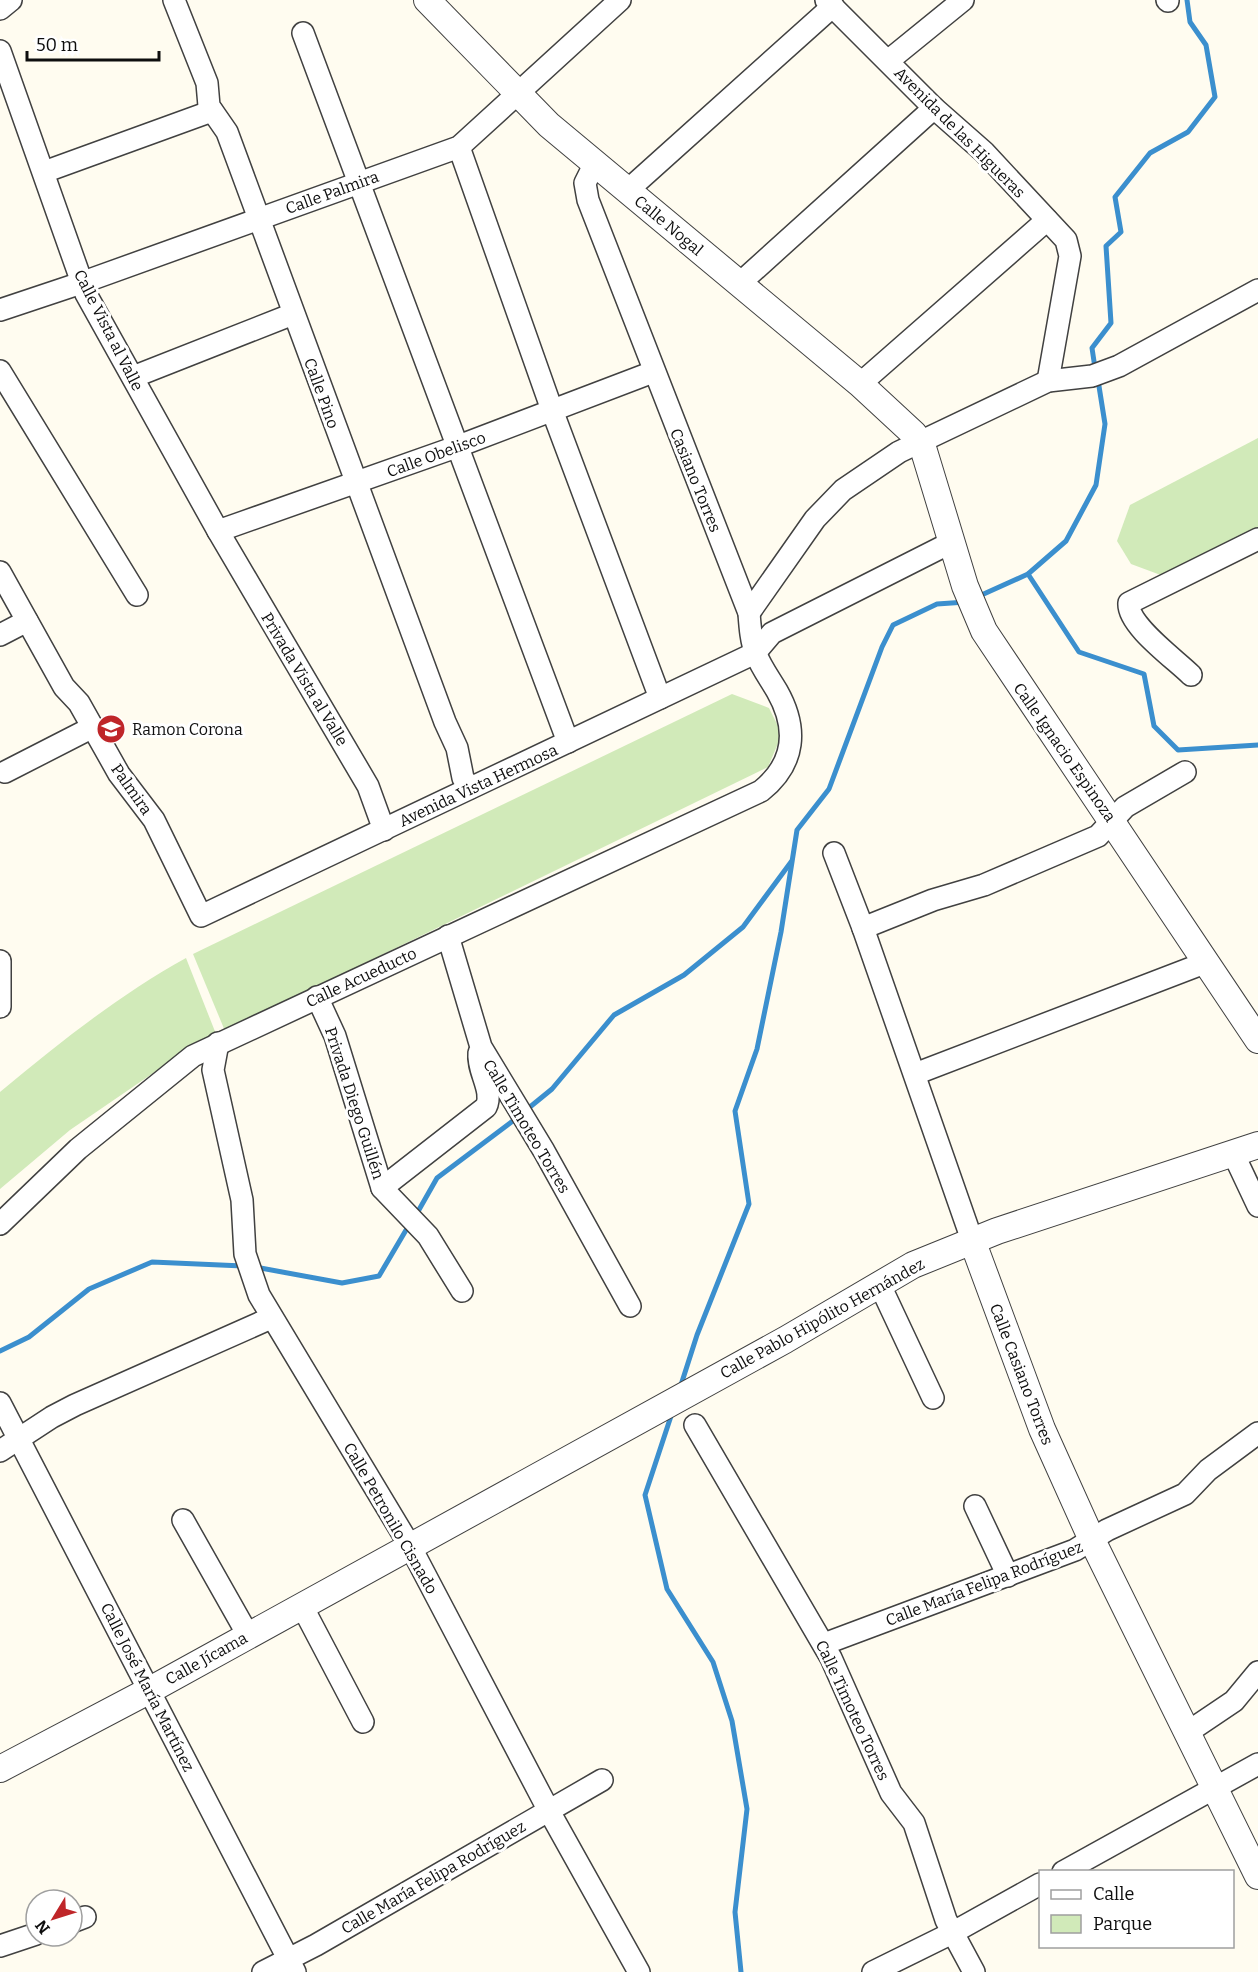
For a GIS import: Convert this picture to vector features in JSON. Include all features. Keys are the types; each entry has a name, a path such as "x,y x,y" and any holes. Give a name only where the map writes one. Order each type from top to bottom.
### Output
{"street":[{"path":"0,9 11,0"},
{"name":"Calle Pino","path":"174,0 207,82 212,111 227,132 355,483 445,722 457,748 463,777 470,788"},
{"name":"Calle Nogal","path":"427,0 516,95 860,384 919,440"},
{"name":"Calle Palmira","path":"0,310 459,147 620,0"},
{"path":"888,61 963,0"},
{"path":"628,190 830,3"},
{"name":"Avenida de las Higueras","path":"830,3 934,108 984,152 1062,235 1070,251 1048,381"},
{"path":"303,33 568,742"},
{"name":"Calle Vista al Valle","path":"0,51 81,283 218,531"},
{"path":"739,284 934,108"},
{"path":"44,172 212,111"},
{"path":"459,147 552,410 660,698"},
{"name":"Casiano Torres","path":"595,163 585,183 588,200 653,372 749,613 755,653 784,706 792,735 789,752 779,773 761,790"},
{"path":"860,384 1047,220"},
{"path":"749,613 802,534 828,505 857,479 919,440 1048,381 1095,375 1119,366 1258,290"},
{"path":"133,377 293,314"},
{"path":"0,371 137,595"},
{"name":"Calle Obelisco","path":"218,531 456,447 653,372"},
{"name":"Calle Ignacio Espinoza","path":"919,440 970,600 1006,667 1208,962 1258,1040"},
{"name":"Privada Vista al Valle","path":"218,531 368,786 384,830"},
{"path":"1191,675 1134,622 1128,610 1129,603 1258,538"},
{"path":"755,653 772,633 952,542"},
{"name":"Palmira","path":"0,572 64,687 78,703 119,774 154,820 201,916"},
{"path":"0,635 27,621"},
{"name":"Avenida Vista Hermosa","path":"201,916 755,653"},
{"path":"5,772 93,727"},
{"path":"863,928 933,900 994,881 1098,836 1125,807 1185,772"},
{"name":"Calle Acueducto","path":"0,1224 78,1149 193,1056 761,790"},
{"name":"Calle Casiano Torres","path":"834,853 863,928 972,1240 1039,1422 1092,1540 1258,1876"},
{"name":"Calle Timoteo Torres","path":"448,936 485,1054 544,1151 630,1306"},
{"path":"0,961 0,1007"},
{"path":"915,1074 1208,962"},
{"name":"Privada Diego Guillén","path":"317,997 335,1036 382,1188 428,1236 462,1291"},
{"name":"Calle Petronilo Cisnado","path":"218,1043 213,1070 243,1207 245,1254 255,1283 272,1318 410,1546 549,1810 639,1972"},
{"path":"382,1188 486,1107 489,1099 478,1061 485,1054"},
{"name":"Calle Pablo Hipólito Hernández","path":"410,1546 784,1340 879,1282 972,1240 1258,1145"},
{"path":"1233,1153 1258,1206"},
{"path":"879,1282 933,1398"},
{"path":"0,1451 75,1405 272,1318"},
{"name":"Calle José María Martínez","path":"0,1403 292,1966"},
{"name":"Calle Timoteo Torres","path":"695,1425 824,1644 891,1793 914,1823 952,1933 974,1972"},
{"name":"Calle María Felipa Rodríguez","path":"824,1644 1075,1550 1107,1530 1185,1494 1208,1470 1258,1433"},
{"path":"975,1506 1008,1576"},
{"path":"183,1520 248,1635"},
{"name":"Calle Jícama","path":"0,1769 150,1690 410,1546"},
{"path":"302,1606 363,1722"},
{"path":"1188,1732 1234,1701 1258,1672"},
{"path":"1067,1870 1258,1764"},
{"name":"Calle María Felipa Rodríguez","path":"263,1972 292,1966 602,1780"},
{"path":"873,1972 952,1933 1039,1885"},
{"path":"0,1946 24,1938"}],"green space":[{"path":"1258,438 1258,530 1166,577 1131,564 1117,541 1130,505"},
{"path":"732,694 769,708 782,734 768,767 225,1031 193,954"},
{"path":"186,958 216,1034 197,1043 70,1130 0,1189 0,1092 113,1004"}],"waterway":[{"path":"1095,368 1092,348 1111,323 1106,246 1121,232 1115,197 1150,153 1188,132 1215,97 1206,45 1190,22 1187,0"},
{"path":"977,597 1028,574 1066,541 1096,485 1105,424 1098,380"},
{"path":"1028,574 1079,652 1144,674 1154,726 1178,750 1258,745"},
{"path":"680,1388 697,1335 749,1204 735,1111 757,1049 781,932 797,830 829,789 882,647 893,625 937,604 966,602"},
{"path":"525,1111 552,1089 614,1015 684,975 743,927 791,862"},
{"path":"416,1215 437,1178 518,1117"},
{"path":"255,1267 342,1283 379,1276 409,1225"},
{"path":"0,1351 29,1337 89,1289 152,1262 243,1266"},
{"path":"672,1413 645,1495 667,1589 713,1662 732,1721 747,1809 735,1912 741,1972"}],"place":[{"name":"Ramon Corona","path":"111,729"}]}
